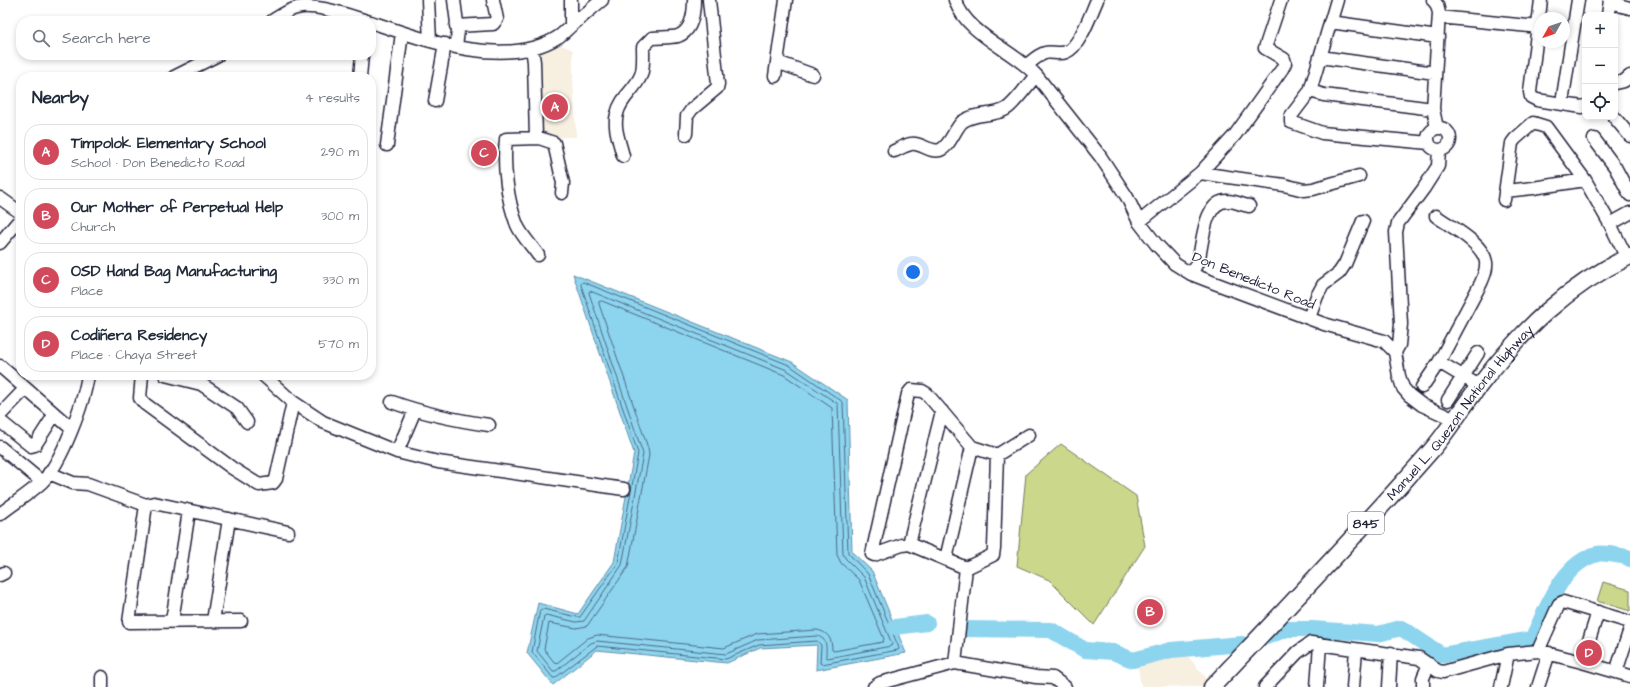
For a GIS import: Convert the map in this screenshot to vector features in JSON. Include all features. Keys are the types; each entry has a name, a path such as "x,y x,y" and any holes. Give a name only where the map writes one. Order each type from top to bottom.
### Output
{"main road":[{"name":"Manuel L. Quezon National Highway","path":"1216,686 1430,452 1455,420 1478,386 1517,339 1575,287 1628,257"}],"street":[{"path":"428,0 430,41"},
{"path":"435,102 450,45 458,31 456,26 454,0"},
{"path":"456,26 493,24 497,19 493,0"},
{"path":"571,0 571,26"},
{"path":"376,24 430,41 450,45 486,51 518,51 532,48 558,37 602,0"},
{"path":"623,156 617,129 616,115 620,104 642,74 643,47 652,38 679,36 688,28 694,13 694,0"},
{"path":"686,134 686,116 717,88 718,84 709,0"},
{"path":"775,76 786,0"},
{"name":"Don Benedicto Road","path":"956,0 958,8 966,20 981,33 1027,65 1036,75 1100,156 1127,197 1139,222 1156,244 1176,264 1192,274 1309,318 1384,341 1395,352"},
{"path":"1027,65 1046,52 1057,54 1068,52 1081,35 1097,0"},
{"path":"1139,222 1200,173 1234,134 1269,89 1285,63 1284,59 1265,48 1281,0"},
{"path":"1337,0 1310,91 1291,116 1291,122 1322,133 1434,147 1445,149 1448,146 1450,138 1446,130 1437,128 1432,130 1429,135 1434,147 1438,166 1398,223 1396,232 1401,324 1399,344 1395,352 1399,376 1409,395 1422,405 1455,420"},
{"path":"1433,0 1437,6 1439,17 1433,109 1437,128"},
{"path":"1540,12 1541,0"},
{"path":"1562,103 1578,0"},
{"path":"1609,12 1611,0 1622,6 1630,8"},
{"path":"279,16 297,4 340,12 352,16"},
{"path":"1439,17 1534,26"},
{"path":"1330,22 1438,37"},
{"path":"387,145 402,33"},
{"path":"532,48 534,62 536,138"},
{"path":"1536,48 1530,92 1531,97 1537,100 1562,103 1582,108"},
{"path":"1320,57 1435,73"},
{"path":"184,72 208,60"},
{"path":"360,72 362,60"},
{"path":"777,62 813,75"},
{"path":"894,151 912,144 919,145 932,151 941,150 947,145 955,129 969,117 1007,109 1036,75"},
{"path":"1618,82 1624,81 1630,76"},
{"path":"1310,91 1324,95 1433,109"},
{"path":"1617,120 1630,136"},
{"path":"1584,180 1533,188 1505,195 1512,143 1514,139 1533,123 1546,127 1584,180 1628,257"},
{"path":"538,255 517,226 508,191 504,156 506,139 536,138 552,141 554,143 563,183 562,193"},
{"path":"1594,139 1615,167 1630,195"},
{"path":"1200,173 1284,185 1304,190 1314,189 1359,176"},
{"path":"0,198 16,209"},
{"path":"1192,274 1199,259 1203,230 1210,213 1223,202 1228,201 1249,206"},
{"path":"1610,224 1630,214"},
{"path":"1422,387 1439,362 1481,283 1486,270 1486,262 1477,245 1436,216"},
{"path":"1309,318 1317,296 1323,285 1338,273 1345,264 1362,220"},
{"path":"0,243 16,224"},
{"path":"1448,400 1478,353"},
{"path":"1439,362 1478,386"},
{"path":"0,366 72,429"},
{"path":"0,514 48,474 72,429 87,380"},
{"path":"142,380 140,398 145,404 232,468 259,485 273,483 276,479 294,402"},
{"path":"185,380 201,384 237,408 247,422"},
{"path":"268,380 294,402 323,422 397,452 438,462 624,489"},
{"path":"0,415 25,389"},
{"path":"966,568 909,544 874,555 872,554 908,394 910,390 914,390 927,394 972,447 997,455 1029,435"},
{"path":"392,402 448,419 489,426"},
{"path":"397,452 415,410"},
{"path":"909,544 942,411"},
{"path":"0,421 31,446 35,445 55,414"},
{"path":"0,447 48,474 73,482 88,484 146,505 154,502 288,532"},
{"path":"946,559 972,447"},
{"path":"966,568 993,554 997,455"},
{"path":"146,505 129,622 241,621"},
{"path":"172,621 189,511"},
{"path":"213,621 229,519"},
{"path":"955,663 966,568"},
{"path":"1538,687 1544,652 1559,604 1561,602 1630,622"},
{"path":"1582,662 1598,612"},
{"path":"1616,672 1630,629"},
{"path":"1264,687 1276,681 1298,652 1316,644 1419,658 1438,671 1443,672 1508,654 1544,652 1630,676"},
{"path":"1316,644 1317,687"},
{"path":"1353,687 1356,650"},
{"path":"1389,687 1391,653"},
{"path":"1501,687 1508,654"},
{"path":"874,687 880,683 955,663 1036,677 1053,678 1065,687"},
{"path":"1423,687 1423,678 1429,664"}],"shaded area":[{"path":"559,44 573,50 576,137 538,137 534,53"},
{"path":"1184,652 1208,680 1201,687 1141,686 1137,661"}],"green space":[{"path":"1061,444 1136,496 1145,546 1094,625 1049,580 1017,566 1026,474"},
{"path":"1603,582 1630,590 1630,611 1597,601"}],"water":[{"path":"573,274 792,362 848,400 852,552 872,571 906,653 816,670 817,645 760,648 727,663 597,650 553,685 527,653 538,603 578,614 614,562 634,453"}],"waterway":[{"path":"1266,637 1287,629 1313,629 1378,634 1401,628 1442,655 1532,639 1557,589 1574,567 1584,559 1597,554 1627,557 1630,559"},
{"path":"895,627 927,623"},
{"path":"961,629 1051,630 1085,650 1113,652 1133,660 1171,650 1242,644"}],"place":[{"name":"Timpolok Elementary School","path":"555,107"},
{"name":"OSD Hand Bag Manufacturing","path":"484,153"},
{"name":"Our Mother of Perpetual Help","path":"1150,612"},
{"name":"Codiñera Residency","path":"1589,653"}]}
